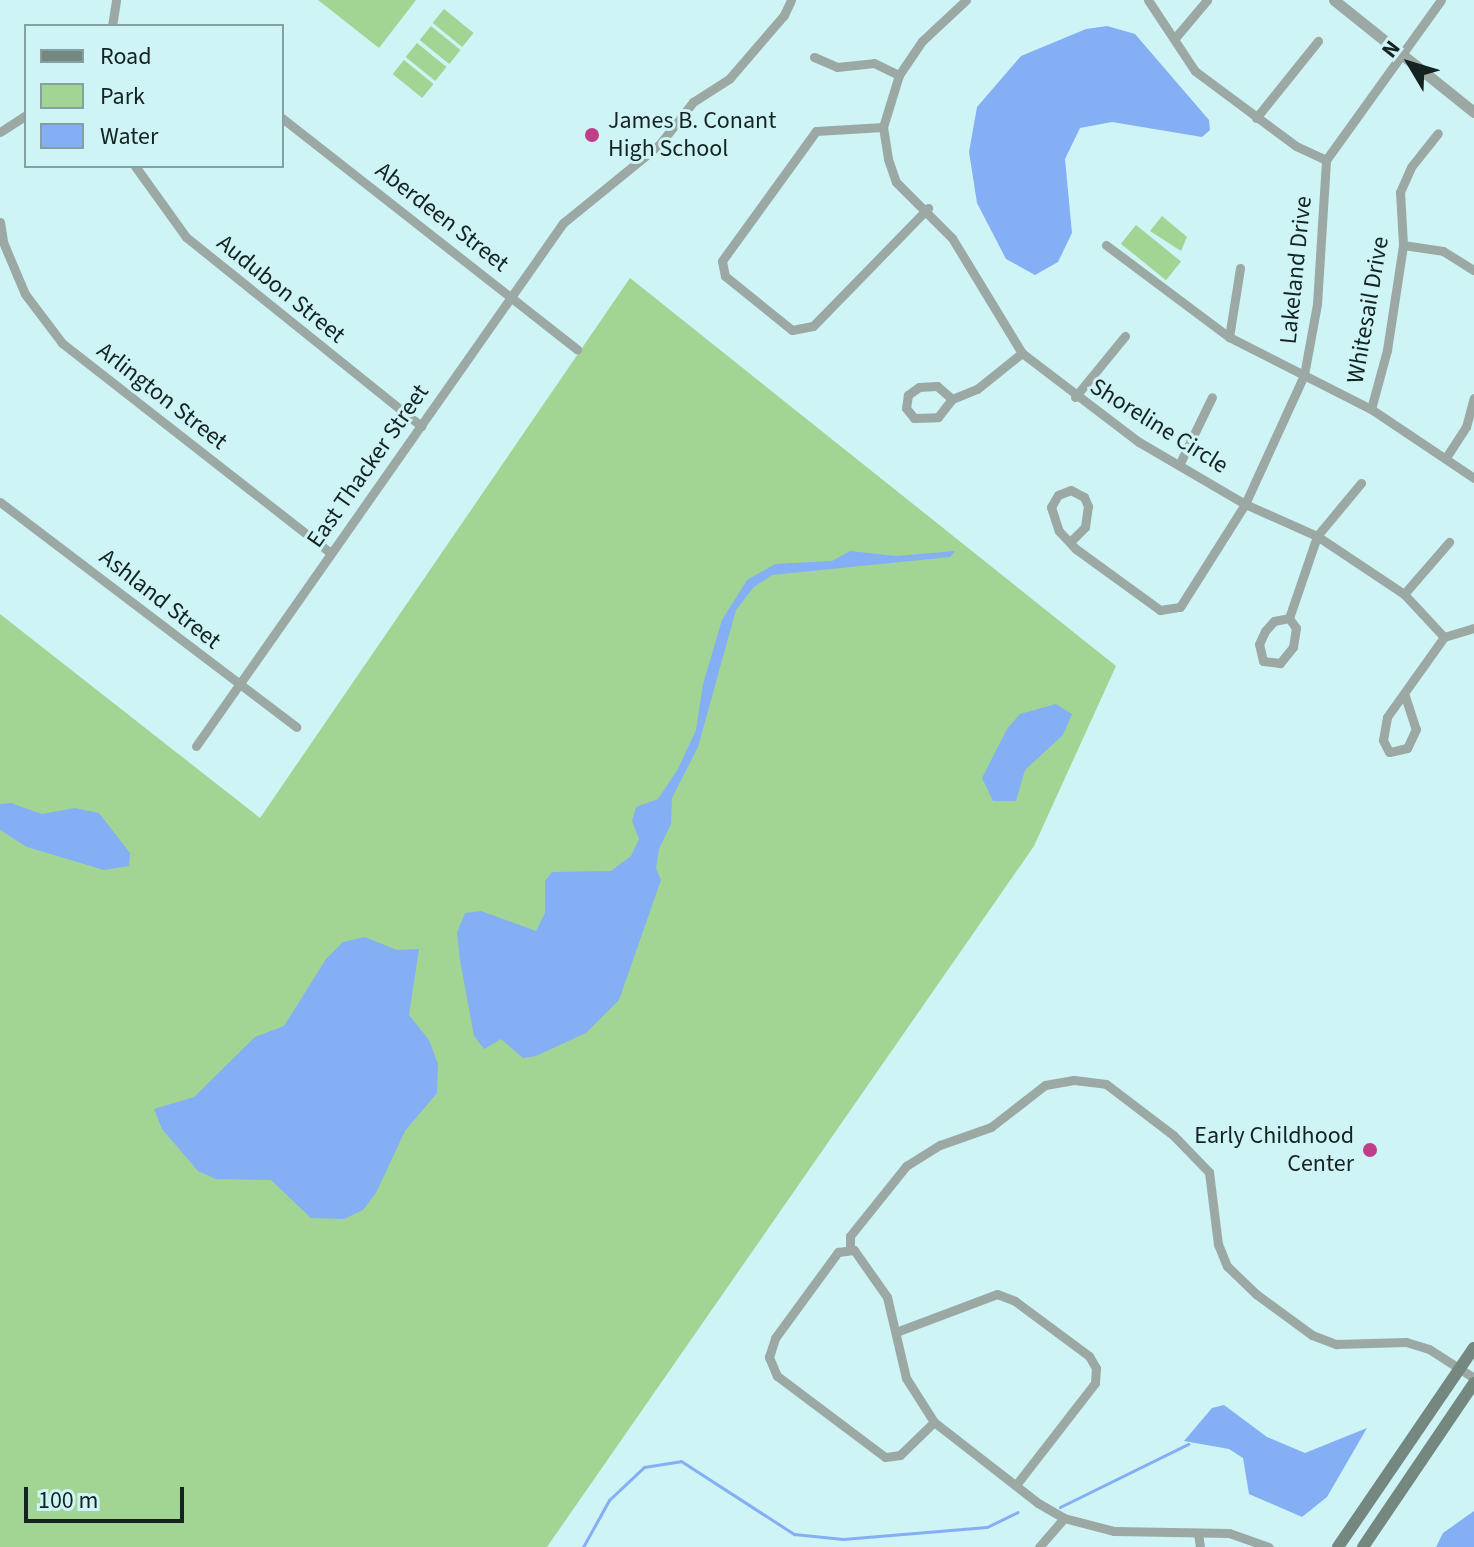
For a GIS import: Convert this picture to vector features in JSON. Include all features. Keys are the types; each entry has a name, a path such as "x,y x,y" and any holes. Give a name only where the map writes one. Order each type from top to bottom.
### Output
{"main road":[{"path":"1338,1547 1474,1348"},
{"path":"1363,1547 1474,1380"}],"street":[{"path":"112,24 116,0"},
{"name":"East Thacker Street","path":"196,746 241,687 331,553 563,223 659,145 693,102 729,79 784,15 791,0"},
{"path":"928,208 813,326 792,330 725,276 722,261 816,131 883,127 899,75 949,4 966,0"},
{"path":"1148,0 1195,71 1256,118 1326,160 1441,0"},
{"path":"1175,38 1207,0"},
{"path":"1334,0 1474,112"},
{"path":"1256,118 1318,41"},
{"path":"814,57 837,67 874,63 899,75"},
{"path":"0,132 24,116"},
{"name":"Aberdeen Street","path":"284,120 577,349"},
{"name":"Shoreline Circle","path":"883,127 896,182 928,208 952,238 1022,353 1075,397 1245,504 1317,536 1404,594 1444,637"},
{"name":"Whitesail Drive","path":"1371,409 1387,350 1403,245 1400,192 1411,167 1438,133"},
{"name":"Lakeland Drive","path":"1071,541 1160,610 1180,607 1245,504 1304,375 1317,304 1326,160"},
{"name":"Audubon Street","path":"136,168 186,237 421,426"},
{"name":"Arlington Street","path":"0,222 1,242 25,294 62,343 331,553"},
{"path":"1106,245 1229,337 1371,409 1447,456 1474,478"},
{"path":"1403,245 1443,251 1474,270"},
{"path":"1229,337 1240,268"},
{"path":"1075,397 1125,336"},
{"path":"952,399 937,386 919,387 908,395 906,408 914,418 938,417 952,399 977,389 1022,353"},
{"path":"1180,463 1212,397"},
{"path":"1447,456 1466,427 1474,398"},
{"path":"1289,618 1317,536 1361,483"},
{"path":"1071,490 1080,493 1088,506 1085,527 1071,541 1056,527 1050,511 1055,499 1071,490"},
{"name":"Ashland Street","path":"0,502 296,727"},
{"path":"1404,594 1449,542"},
{"path":"1289,618 1296,628 1293,647 1280,663 1263,661 1259,644 1265,631 1274,621 1289,618"},
{"path":"1405,696 1415,719 1413,739 1407,748 1389,752 1383,740 1387,717 1405,696 1444,637 1474,628"},
{"path":"1269,1547 1229,1533 1114,1531 1064,1518 934,1422 906,1378 887,1297 852,1250 850,1236 879,1195 917,1159 940,1145 991,1127 1045,1085 1074,1080 1106,1084 1182,1143 1209,1172 1218,1244 1227,1266 1256,1294 1312,1335 1336,1344 1406,1342 1429,1349 1474,1380"},
{"path":"852,1250 838,1252 775,1338 769,1357 777,1376 885,1457 900,1455 934,1422"},
{"path":"896,1332 997,1294 1015,1301 1089,1356 1096,1368 1095,1383 1016,1485"},
{"path":"1039,1547 1064,1518"},
{"path":"1198,1533 1200,1547"}],"green space":[{"path":"318,0 416,0 379,48"},
{"path":"444,9 474,33 462,47 433,23"},
{"path":"431,26 461,50 449,64 420,40"},
{"path":"417,43 447,67 435,81 406,57"},
{"path":"404,60 434,84 422,98 393,74"},
{"path":"1162,216 1187,237 1181,251 1150,231"},
{"path":"1136,225 1181,262 1166,280 1121,244"},
{"path":"630,278 1116,666 1034,846 547,1547 0,1547 0,614 260,818"}],"water":[{"path":"1107,26 1135,34 1209,120 1210,130 1202,137 1112,122 1080,128 1065,159 1072,233 1058,262 1035,275 1006,259 977,203 969,152 977,107 1021,56 1086,29"},
{"path":"850,551 896,556 955,551 950,557 772,575 754,587 736,610 698,747 672,798 671,824 659,849 656,868 661,880 619,1000 586,1033 536,1056 523,1058 501,1039 484,1049 474,1036 460,960 457,933 465,913 481,911 536,931 545,913 545,881 552,872 611,871 631,856 639,839 632,821 636,807 658,799 678,769 696,730 703,684 722,620 747,580 775,564 832,561"},
{"path":"1056,704 1072,714 1063,735 1025,770 1016,801 993,801 982,778 1007,729 1020,714"},
{"path":"11,803 42,814 75,808 99,813 130,853 129,866 104,870 27,847 0,830 0,804"},
{"path":"365,937 397,950 419,949 409,1015 429,1040 438,1064 437,1093 405,1131 376,1193 363,1210 344,1219 311,1218 271,1180 216,1179 198,1171 162,1129 154,1109 194,1097 255,1037 284,1026 326,959 343,942"},
{"path":"1224,1405 1267,1437 1305,1453 1367,1428 1327,1497 1302,1517 1249,1494 1243,1458 1229,1449 1184,1441 1212,1408"},
{"path":"1474,1511 1474,1547 1436,1547 1443,1533"}],"waterway":[{"path":"1060,1507 1188,1444"},
{"path":"583,1547 609,1500 644,1467 681,1461 794,1534 843,1539 987,1527 1018,1512"}],"place":[{"name":"James B. Conant High School","path":"592,135"},
{"name":"Early Childhood Center","path":"1370,1150"}]}
